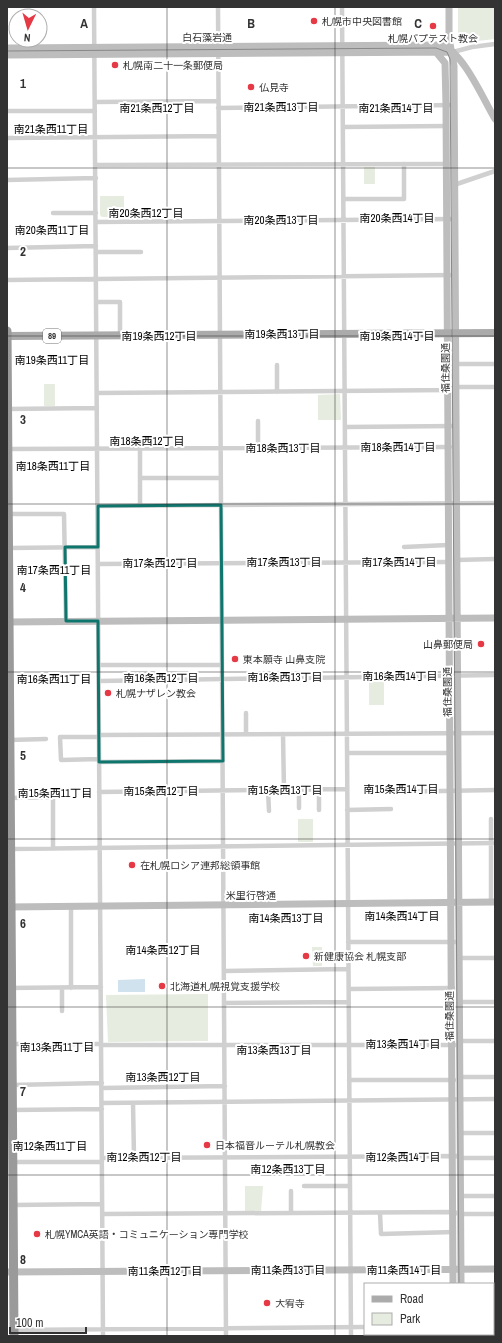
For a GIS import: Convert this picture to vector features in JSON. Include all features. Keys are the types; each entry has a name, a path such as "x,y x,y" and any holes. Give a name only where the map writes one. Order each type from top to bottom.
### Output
{"highway":[{"path":"7,331 9,548 9,988 12,1085 10,1148 13,1162 10,1186 12,1332"}],"main road":[{"name":"89","path":"7,336 495,333"}],"street":[{"path":"94,7 103,1336"},
{"path":"218,7 226,1336"},
{"path":"342,7 351,1336"},
{"name":"福住桑園通","path":"449,7 449,38 453,52 454,105 454,126 450,163 452,333 455,364 452,426 452,504 458,618 454,676 454,843 451,904 455,942 459,958 455,988 459,1002 457,1043"},
{"path":"445,63 448,55 453,52 472,47 495,44"},
{"name":"白石藻岩通","path":"7,55 95,51 342,49 441,45 453,52"},
{"name":"白石藻岩通","path":"7,48 95,51"},
{"name":"白石藻岩通","path":"342,49 453,52"},
{"path":"436,52 445,63"},
{"path":"453,52 462,63 495,118"},
{"name":"福住桑園通","path":"445,63 446,126 454,185 450,219"},
{"path":"95,102 218,101"},
{"path":"218,108 454,105"},
{"path":"7,111 95,111"},
{"path":"343,127 454,126"},
{"path":"7,138 219,136"},
{"path":"96,165 450,163"},
{"path":"344,199 404,199 404,164"},
{"path":"454,185 495,171"},
{"path":"7,180 96,178"},
{"path":"53,213 96,213"},
{"path":"96,222 450,219"},
{"path":"7,248 96,246"},
{"path":"96,252 141,252"},
{"path":"7,280 451,275"},
{"path":"96,302 120,302 120,336"},
{"name":"福住桑園通","path":"452,333 448,390 452,426"},
{"path":"455,364 495,364"},
{"path":"277,365 277,392"},
{"path":"97,393 448,390 455,387 495,387"},
{"path":"8,409 97,408"},
{"path":"258,421 258,449"},
{"path":"345,427 452,426"},
{"path":"8,449 452,447"},
{"path":"140,449 140,506"},
{"path":"140,478 221,478"},
{"name":"福住桑園通","path":"452,504 448,545 449,618 454,676"},
{"path":"98,506 495,504"},
{"path":"8,510 64,514 66,621"},
{"path":"404,547 448,545"},
{"path":"9,548 98,547"},
{"path":"456,560 495,559"},
{"path":"98,564 449,562"},
{"path":"8,622 495,618"},
{"path":"99,665 222,665"},
{"path":"99,681 495,675"},
{"path":"246,713 246,734"},
{"name":"福住桑園通","path":"454,733 450,753 454,790"},
{"path":"223,761 61,760 60,737 222,734 495,733"},
{"path":"283,734 284,790"},
{"path":"8,740 46,739"},
{"path":"347,754 450,753"},
{"path":"319,789 319,810"},
{"path":"100,792 347,789"},
{"path":"268,790 269,811"},
{"path":"299,790 299,808"},
{"path":"388,792 495,790"},
{"path":"9,795 53,797 53,848"},
{"path":"348,810 392,809"},
{"path":"491,819 493,844 493,902"},
{"path":"9,849 454,843 493,844"},
{"name":"福住桑園通","path":"454,843 459,903 455,942 455,988 457,1043 456,1100 461,1232 461,1283"},
{"name":"米里行啓通","path":"9,907 451,904 493,902"},
{"path":"70,906 71,988"},
{"path":"348,942 455,942"},
{"path":"459,958 495,958"},
{"path":"224,970 348,969"},
{"path":"9,988 101,987"},
{"path":"62,988 62,1011"},
{"path":"349,989 455,988"},
{"path":"224,1003 349,1002"},
{"path":"459,1002 495,1002"},
{"path":"10,1045 349,1045 495,1041"},
{"path":"349,1080 457,1079 495,1077"},
{"path":"12,1085 225,1086"},
{"name":"福住桑園通","path":"453,1283 453,1212 460,1133 456,1100"},
{"path":"102,1103 495,1100"},
{"path":"133,1103 134,1157"},
{"path":"11,1112 102,1110"},
{"path":"460,1133 495,1133"},
{"path":"13,1162 102,1160 134,1157 458,1156 495,1158"},
{"path":"304,1186 350,1186"},
{"path":"291,1191 291,1213"},
{"path":"460,1196 495,1196"},
{"path":"11,1212 102,1204"},
{"path":"102,1214 350,1212 453,1212 460,1214 495,1214"},
{"path":"380,1213 380,1234 461,1232"},
{"path":"10,1272 495,1269"},
{"path":"12,1332 103,1329 364,1327"}],"highlighted area":[{"path":"221,505 223,761 99,762 98,621 66,621 65,547 98,547 98,506"}],"green space":[{"path":"458,7 495,7 495,39 460,43 458,41"},
{"path":"364,167 375,167 375,184 364,184"},
{"path":"100,196 124,196 124,217 102,217 100,215"},
{"path":"44,384 55,384 55,406 44,406"},
{"path":"340,394 341,420 318,420 318,395"},
{"path":"369,681 384,681 384,705 369,705"},
{"path":"298,819 313,819 313,842 298,842"},
{"path":"312,947 322,947 322,966 313,966"},
{"path":"208,994 208,1041 108,1042 106,995"},
{"path":"245,1186 263,1186 261,1212 245,1212"}],"water":[{"path":"145,979 145,992 118,992 118,980"}],"tram line":[{"path":"7,51 436,48 447,52 450,59 459,1283"}],"place":[{"name":"札幌市中央図書館","path":"314,21"},
{"name":"札幌パプテスト教会","path":"433,26"},
{"name":"札幌南二十一条郵便局","path":"115,65"},
{"name":"仏見寺","path":"251,87"},
{"name":"山鼻郵便局","path":"481,644"},
{"name":"東本願寺 山鼻支院","path":"235,659"},
{"name":"札幌ナザレン教会","path":"108,693"},
{"name":"在札幌ロシア連邦総領事館","path":"132,865"},
{"name":"新健康協会 札幌支部","path":"306,956"},
{"name":"北海道札幌視覚支援学校","path":"162,986"},
{"name":"日本福音ルーテル札幌教会","path":"207,1145"},
{"name":"札幌YMCA英語・コミュニケーション専門学校","path":"37,1234"},
{"name":"大宥寺","path":"267,1303"}],"district":[{"name":"南21条西13丁目","path":"281,107"},
{"name":"南21条西12丁目","path":"157,108"},
{"name":"南21条西14丁目","path":"396,108"},
{"name":"南21条西11丁目","path":"51,129"},
{"name":"南20条西12丁目","path":"146,213"},
{"name":"南20条西14丁目","path":"397,218"},
{"name":"南20条西13丁目","path":"281,220"},
{"name":"南20条西11丁目","path":"52,230"},
{"name":"南19条西13丁目","path":"282,334"},
{"name":"南19条西12丁目","path":"159,336"},
{"name":"南19条西14丁目","path":"397,336"},
{"name":"南19条西11丁目","path":"52,360"},
{"name":"南18条西12丁目","path":"147,441"},
{"name":"南18条西14丁目","path":"398,447"},
{"name":"南18条西13丁目","path":"283,448"},
{"name":"南18条西11丁目","path":"53,466"},
{"name":"南17条西13丁目","path":"284,562"},
{"name":"南17条西14丁目","path":"399,562"},
{"name":"南17条西12丁目","path":"160,563"},
{"name":"南17条西11丁目","path":"54,570"},
{"name":"南16条西14丁目","path":"400,676"},
{"name":"南16条西13丁目","path":"285,677"},
{"name":"南16条西12丁目","path":"161,678"},
{"name":"南16条西11丁目","path":"54,679"},
{"name":"南15条西14丁目","path":"401,789"},
{"name":"南15条西13丁目","path":"285,790"},
{"name":"南15条西12丁目","path":"161,791"},
{"name":"南15条西11丁目","path":"55,793"},
{"name":"南14条西14丁目","path":"402,916"},
{"name":"南14条西13丁目","path":"286,918"},
{"name":"南14条西12丁目","path":"163,950"},
{"name":"南13条西14丁目","path":"403,1044"},
{"name":"南13条西11丁目","path":"57,1047"},
{"name":"南13条西13丁目","path":"274,1050"},
{"name":"南13条西12丁目","path":"163,1077"},
{"name":"南12条西11丁目","path":"50,1146"},
{"name":"南12条西12丁目","path":"144,1157"},
{"name":"南12条西14丁目","path":"403,1157"},
{"name":"南12条西13丁目","path":"288,1169"},
{"name":"南11条西13丁目","path":"288,1270"},
{"name":"南11条西14丁目","path":"404,1270"},
{"name":"南11条西12丁目","path":"165,1271"}]}
